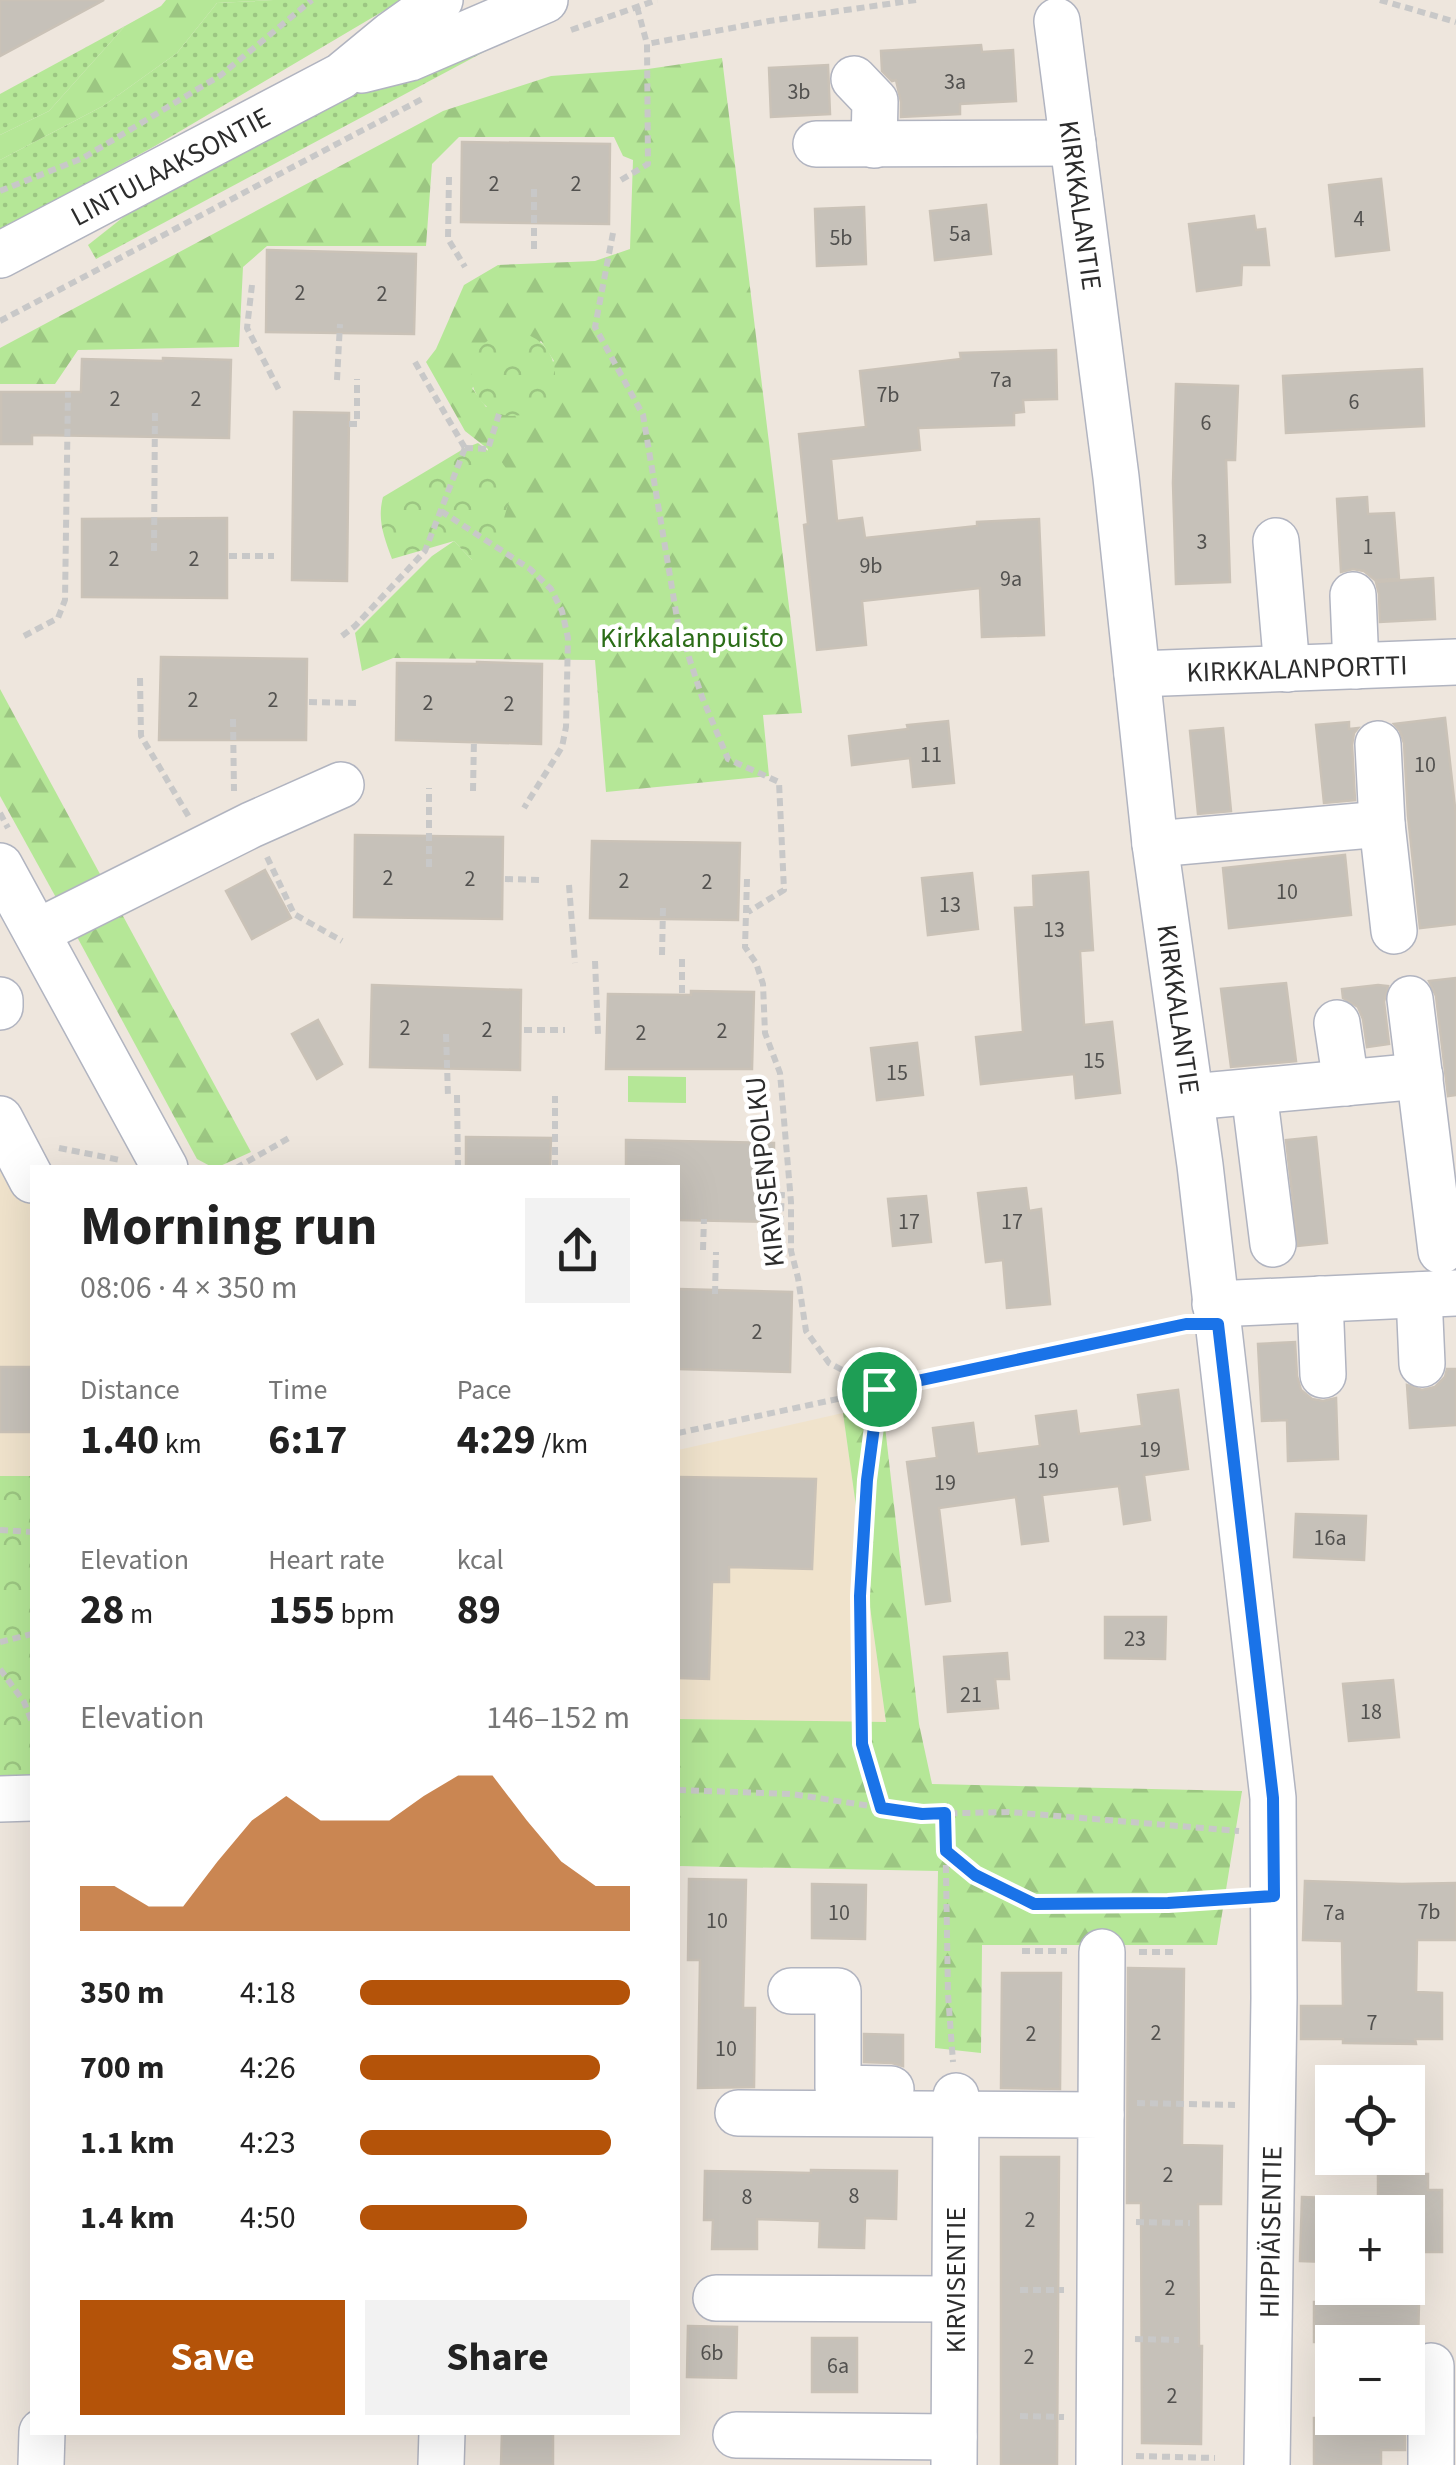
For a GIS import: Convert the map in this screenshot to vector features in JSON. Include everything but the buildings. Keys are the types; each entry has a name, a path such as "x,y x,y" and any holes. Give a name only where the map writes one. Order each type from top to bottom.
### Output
{"street":[{"name":"LINTULAAKSONTIE","path":"0,255 340,76 440,0"},
{"name":"LINTULAAKSONTIE","path":"340,76 556,16"},
{"name":"KIRKKALANTIE","path":"1057,21 1116,477 1155,844 1176,977 1273,1798 1274,1998"},
{"path":"854,79 875,101 874,145"},
{"path":"816,144 1073,142"},
{"path":"1276,541 1287,669"},
{"path":"1353,595 1356,666"},
{"name":"KIRKKALANPORTTI","path":"1137,674 1456,662"},
{"path":"1378,744 1394,930"},
{"path":"22,929 341,784"},
{"path":"1155,844 1382,824"},
{"path":"0,866 22,929 163,1165"},
{"path":"1410,1000 1441,1250"},
{"path":"1337,1023 1346,1083"},
{"path":"1190,1098 1420,1076"},
{"path":"1254,1092 1273,1244"},
{"path":"1217,1314 1320,1299 1437,1294 1422,1364"},
{"path":"1320,1299 1323,1375"},
{"path":"0,1799 30,1798"},
{"path":"1099,2460 1102,1952"},
{"path":"791,1990 838,1991 838,2088 896,2089 947,2108"},
{"name":"HIPPIÄISENTIE","path":"1267,2465 1274,1998"},
{"name":"KIRVISENTIE","path":"938,2449 954,2299 947,2108"},
{"path":"738,2113 1101,2109"},
{"path":"716,2298 954,2299"},
{"path":"1430,2465 1431,2366"},
{"path":"41,2465 42,2435"},
{"path":"441,2465 442,2435"},
{"path":"736,2435 938,2449"}],"path":[{"path":"0,191 82,158 221,75 312,0"},
{"path":"556,16 637,7 657,0"},
{"path":"647,44 916,0"},
{"path":"1380,0 1456,22"},
{"path":"621,180 648,164 647,44 637,7"},
{"path":"0,320 430,94"},
{"path":"450,176 448,239 466,267"},
{"path":"534,189 534,252"},
{"path":"612,233 595,327 644,415 678,624 702,698 728,758 780,782 784,890 748,912"},
{"path":"252,286 247,328 279,390"},
{"path":"338,380 340,324"},
{"path":"415,362 464,448"},
{"path":"349,424 357,424 357,379"},
{"path":"24,636 58,618 64,600 68,392"},
{"path":"154,551 155,408"},
{"path":"464,448 488,449 499,414"},
{"path":"342,636 425,551 464,448"},
{"path":"441,510 530,569 551,589 562,612 568,638 562,748 524,808"},
{"path":"230,556 274,556"},
{"path":"140,678 140,736 232,835 294,914 342,941"},
{"path":"309,702 356,703"},
{"path":"232,835 233,720"},
{"path":"473,791 474,739"},
{"path":"429,788 429,867"},
{"path":"505,880 542,880"},
{"name":"KIRVISENPOLKU","path":"747,880 745,948 763,984 766,1033 780,1072 792,1202 790,1251 806,1331 829,1363 879,1389"},
{"path":"569,884 575,963"},
{"path":"662,908 662,955"},
{"path":"682,955 682,992"},
{"path":"595,961 598,1034"},
{"path":"524,1030 565,1030"},
{"path":"446,1034 448,1096"},
{"path":"457,1095 458,1165"},
{"path":"555,1165 556,1096"},
{"path":"241,1165 289,1138"},
{"path":"13,1156 53,1147 106,1159 163,1165"},
{"path":"779,1250 782,1192"},
{"path":"703,1250 704,1219"},
{"path":"716,1252 716,1294"},
{"path":"680,1432 1186,1324 1217,1314"},
{"path":"879,1389 867,1480 860,1596 862,1744 881,1808"},
{"path":"0,1530 30,1532"},
{"path":"0,1642 30,1634"},
{"path":"0,1670 24,1702 30,1717"},
{"path":"680,1790 792,1794 922,1814 1009,1812 1273,1835"},
{"path":"945,1813 947,2108"},
{"path":"946,1851 975,1875 1034,1904 1168,1903 1274,1896"},
{"path":"1101,2109 1272,2106"},
{"path":"1100,2222 1190,2222"},
{"path":"1099,2460 1215,2458"}],"shaded area":[{"path":"0,1119 30,1177 30,1476 0,1476"},
{"path":"843,1413 886,1723 680,1719 680,1450"}],"green space":[{"path":"166,0 273,0 217,3 177,53 103,106 0,160 0,135 49,111 125,26"},
{"path":"402,0 155,146 0,230 0,160 103,106 177,53 217,3"},
{"path":"125,26 49,111 0,135 0,94"},
{"path":"491,35 495,46 96,259 88,245 145,200 361,87"},
{"name":"Kirkkalanpuisto","path":"722,58 802,713 763,715 769,776 606,792 595,660 393,658 362,671 355,633 432,556 454,541 472,560 488,449 465,431 426,362 436,349 464,285 498,265 595,261 630,249 633,160 623,156 614,137 459,137 432,164 426,246 267,246 243,267 239,347 78,350 55,384 0,384 0,348 443,111 551,76 648,69","holes":["541,341 554,361 486,407 472,388"]},
{"path":"505,332 521,332 537,339 548,350 555,374 552,390 543,404 521,416 505,416 489,409 478,398 471,382 471,366 478,350 489,339"},
{"path":"478,443 501,461 513,488 498,538 472,560 454,541 392,559 381,521 383,497"},
{"path":"0,689 107,887 59,903 0,796"},
{"path":"117,905 251,1152 222,1165 208,1165 197,1159 76,935"},
{"path":"628,1076 686,1077 686,1103 628,1102"},
{"path":"883,1409 919,1724 932,1784 1242,1791 1217,1945 982,1945 981,2053 935,2048 938,1871 680,1866 680,1719 886,1722 843,1413"},
{"path":"0,1476 30,1476 30,1776 0,1776"}],"route":[{"path":"1186,1324 1218,1324 1273,1798 1274,1896 1168,1903 1034,1904 975,1875 946,1851 945,1813 881,1808 862,1744 860,1596 867,1480 879,1389 1186,1324"}]}
